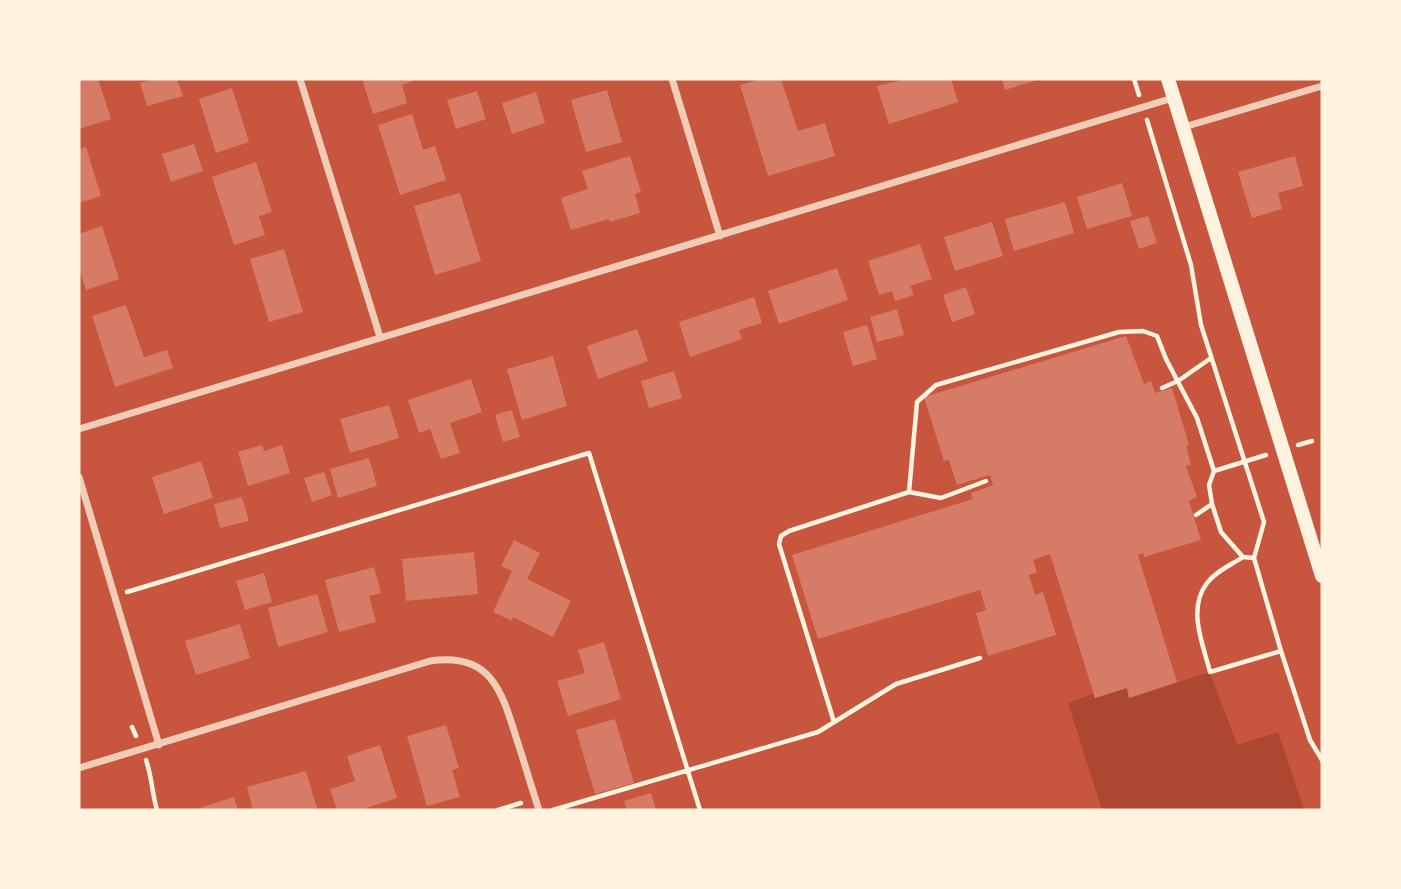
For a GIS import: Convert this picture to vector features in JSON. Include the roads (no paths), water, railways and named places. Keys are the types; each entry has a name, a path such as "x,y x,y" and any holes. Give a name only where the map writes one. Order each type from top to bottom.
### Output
{"main road":[{"path":"1168,79 1322,576"}],"street":[{"path":"300,79 380,337"},
{"path":"672,79 720,236"},
{"path":"1184,127 1322,86"},
{"path":"79,429 1174,98"},
{"path":"79,477 159,745"},
{"path":"79,768 430,662 461,659 475,665 495,682 501,693 539,810"}]}
